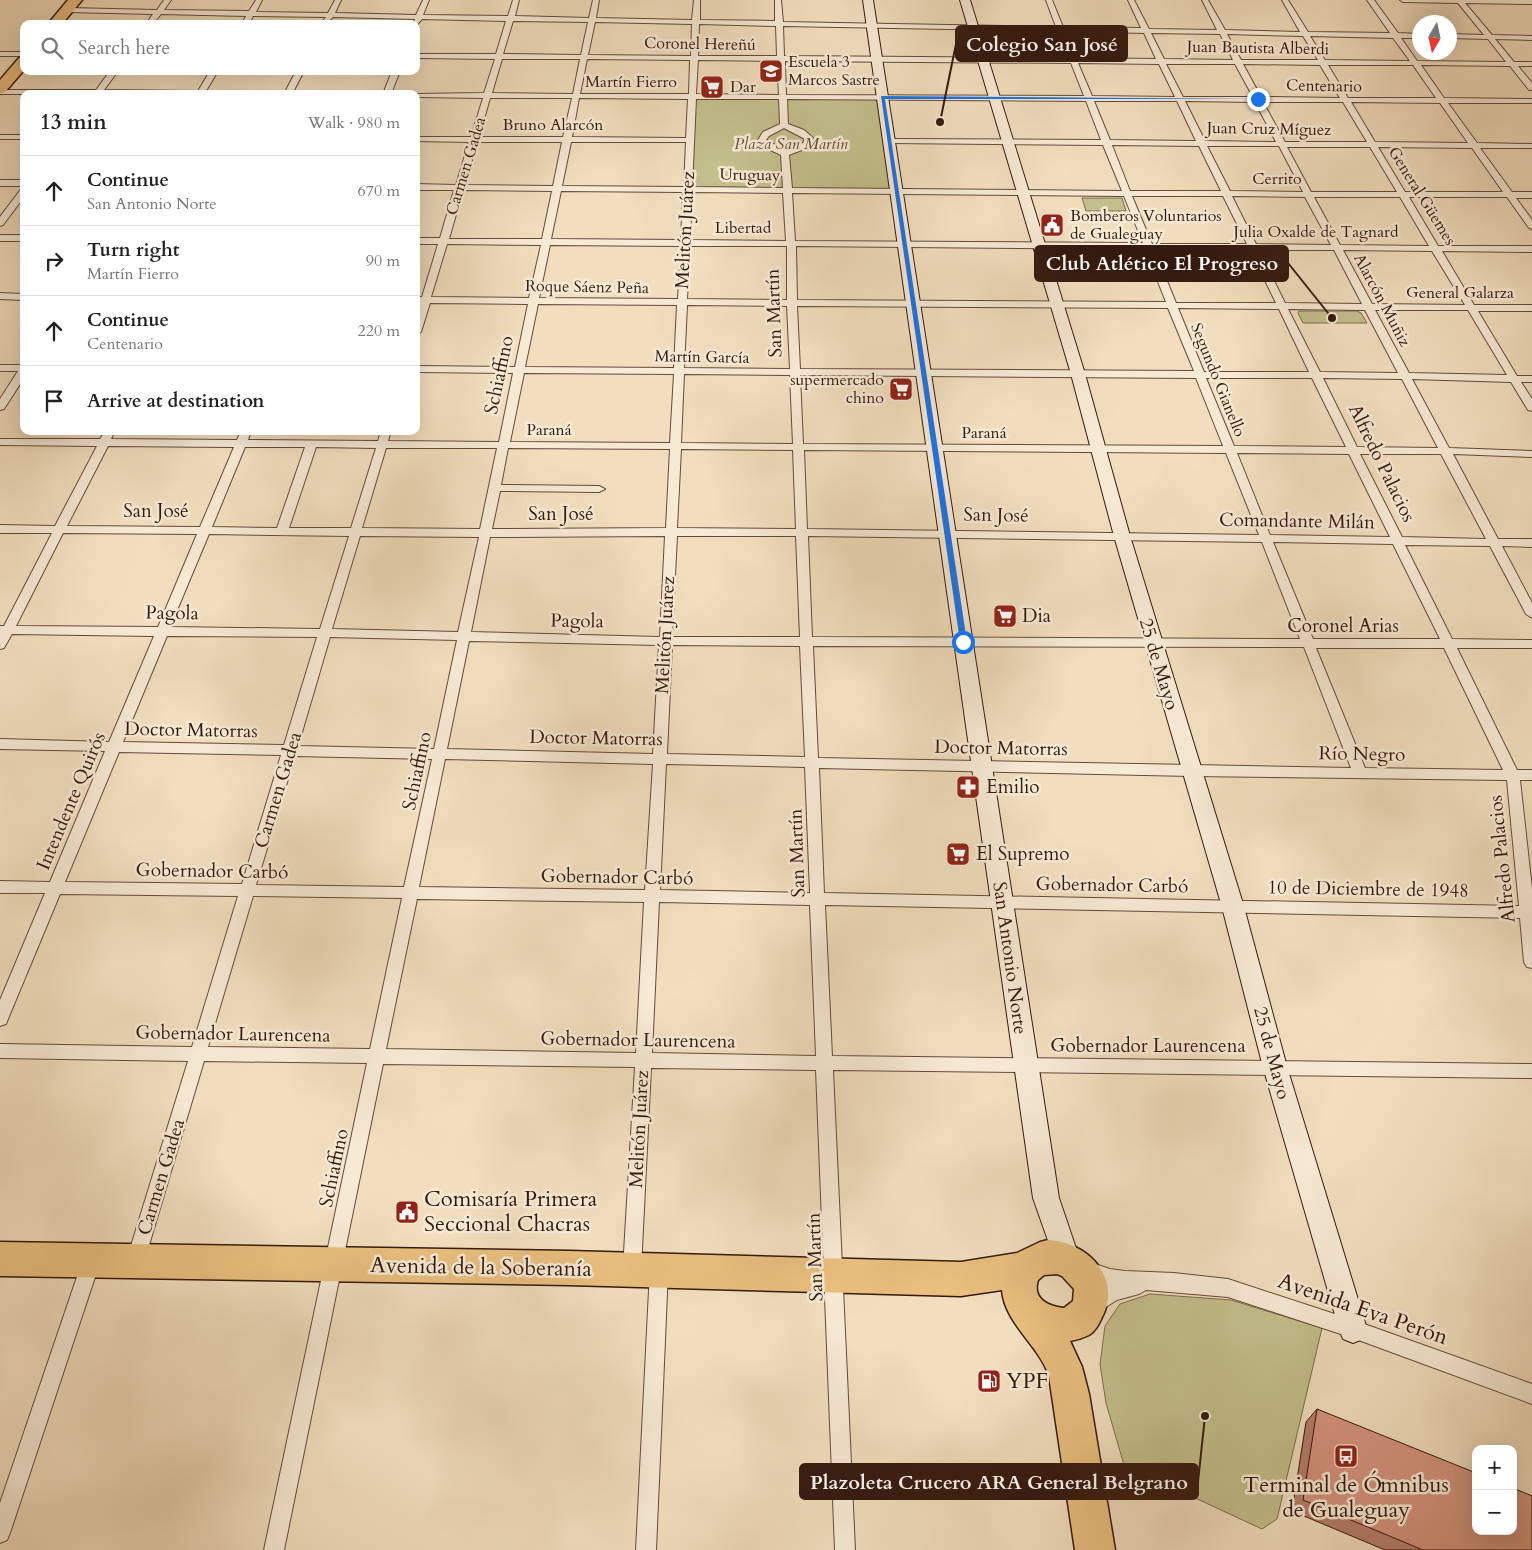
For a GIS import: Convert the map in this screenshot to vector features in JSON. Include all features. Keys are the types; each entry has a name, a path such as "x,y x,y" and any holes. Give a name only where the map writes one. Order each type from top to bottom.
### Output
{"highway":[{"path":"58,20 71,5"},
{"path":"0,91 20,66"},
{"path":"1071,1395 1071,1352 1074,1337 1091,1299 1090,1288 1086,1277 1073,1264 1056,1257 1044,1257 1034,1261 1026,1268 1019,1286 1028,1310 1064,1365 1071,1395 1095,1550"},
{"name":"Avenida de la Soberanía","path":"0,1259 135,1263 334,1264 645,1270 961,1279 1026,1268"},
{"name":"Avenida de la Soberanía","path":"961,1279 998,1290 1028,1310"},
{"path":"1028,1310 1052,1326 1062,1327 1073,1324 1085,1314"}],"street":[{"path":"152,20 168,0"},
{"path":"247,20 259,0"},
{"path":"327,20 338,0"},
{"path":"418,20 426,0"},
{"name":"Carmen Gadea","path":"421,300 444,241 516,0"},
{"name":"Schiaffino","path":"274,1550 596,0"},
{"name":"Melitón Juárez","path":"646,1550 643,1060 658,758 666,641 697,0"},
{"path":"778,0 784,125"},
{"name":"San Antonio Norte","path":"868,0 874,58 889,141 895,192 1046,1198 1073,1264"},
{"name":"25 de Mayo","path":"965,0 984,59 1006,141 1040,245 1078,374 1122,536 1233,907 1275,1067 1353,1329"},
{"name":"Segundo Gianello","path":"1049,0 1360,772"},
{"name":"Alfredo Palacios","path":"1131,0 1513,775 1530,912 1532,962"},
{"name":"Alarcón Muñiz","path":"1205,0 1532,614"},
{"name":"General Güemes","path":"1285,0 1532,408"},
{"path":"1370,0 1532,226"},
{"path":"1403,0 1532,2"},
{"path":"1459,1 1532,88"},
{"path":"71,5 159,12 330,15 418,20 511,18 1412,36"},
{"path":"1457,36 1532,38"},
{"path":"0,54 20,54"},
{"name":"Coronel Hereñú","path":"420,56 984,59"},
{"name":"Juan Bautista Alberdi","path":"984,59 1532,64"},
{"path":"99,90 111,75"},
{"path":"202,90 212,75"},
{"path":"290,90 298,75"},
{"path":"389,90 394,75"},
{"path":"0,91 20,91"},
{"name":"Martín Fierro","path":"420,95 995,98"},
{"name":"Centenario","path":"995,98 1532,101"},
{"path":"784,125 801,132 809,138 806,145 785,154 782,151 769,147 762,140 766,134 784,125"},
{"path":"0,137 20,137"},
{"name":"Bruno Alarcón","path":"420,139 690,140"},
{"path":"889,141 1006,141"},
{"name":"Juan Cruz Míguez","path":"1006,141 1532,146"},
{"name":"San Martín","path":"785,154 791,243 792,304 845,1550"},
{"path":"0,183 20,184"},
{"name":"Uruguay","path":"420,186 1023,193"},
{"name":"Cerrito","path":"1023,193 1532,195"},
{"path":"0,223 20,196"},
{"path":"0,238 20,238"},
{"name":"Libertad","path":"420,241 1040,245"},
{"name":"Julia Oxalde de Tagnard","path":"1040,245 1532,249"},
{"path":"0,296 20,297"},
{"name":"Roque Sáenz Peña","path":"421,300 1057,305"},
{"name":"General Galarza","path":"1057,305 1532,308"},
{"path":"0,368 20,369"},
{"name":"Martín García","path":"420,369 1317,377 1406,376 1532,379"},
{"path":"0,407 20,375"},
{"path":"0,646 4,630 108,435"},
{"name":"Paraná","path":"0,442 103,443 243,438 312,444 384,438 504,446 1532,454"},
{"name":"Intendente Quirós","path":"0,1019 243,438"},
{"name":"Carmen Gadea","path":"135,1263 384,438"},
{"path":"282,531 312,444"},
{"path":"495,488 599,489"},
{"name":"San José","path":"0,529 1122,536"},
{"name":"Comandante Milán","path":"1122,536 1532,543"},
{"name":"Pagola","path":"4,630 162,631 666,641 1153,643"},
{"name":"Coronel Arias","path":"1153,643 1532,644"},
{"name":"Doctor Matorras","path":"0,744 1191,771"},
{"name":"Río Negro","path":"1191,771 1532,775"},
{"name":"Gobernador Carbó","path":"0,888 651,896 818,901 1233,907"},
{"name":"10 de Diciembre de 1948","path":"1233,907 1530,912"},
{"name":"Gobernador Laurencena","path":"0,1051 1532,1071"},
{"path":"0,1533 91,1262"},
{"name":"Avenida Eva Perón","path":"1073,1264 1110,1278 1228,1288 1353,1329 1532,1394"},
{"name":"Avenida Eva Perón","path":"1085,1314 1112,1292 1137,1286 1174,1282"}],"green space":[{"name":"Plaza San Martín","path":"692,96 882,97 895,192 688,189"},
{"path":"1082,198 1122,198 1126,211 1086,211"},
{"path":"1299,311 1357,311 1361,313 1367,323 1303,323 1298,313"},
{"path":"1150,1294 1231,1300 1322,1328 1277,1519 1262,1529 1124,1465 1106,1403 1100,1364 1105,1326 1120,1304"}],"building":[{"name":"Terminal de Ómnibus de Gualeguay","path":"1317,1409 1472,1471 1472,1535 1517,1535 1517,1490 1532,1496 1532,1550 1423,1550 1303,1500"}],"place":[{"name":"Escuela 3 Marcos Sastre","path":"771,71"},
{"name":"Dar","path":"712,87"},
{"name":"Colegio San José","path":"940,122"},
{"name":"Bomberos Voluntarios de Gualeguay","path":"1052,225"},
{"name":"Club Atlético El Progreso","path":"1332,318"},
{"name":"supermercado chino","path":"901,389"},
{"name":"Dia","path":"1005,616"},
{"name":"Emilio","path":"968,787"},
{"name":"El Supremo","path":"958,854"},
{"name":"Comisaría Primera Seccional Chacras","path":"407,1212"},
{"name":"YPF","path":"989,1381"},
{"name":"Plazoleta Crucero ARA General Belgrano","path":"1205,1416"},
{"name":"Terminal de Ómnibus de Gualeguay","path":"1346,1456"}],"route":[{"path":"963,642 882,97 1258,99"}]}
